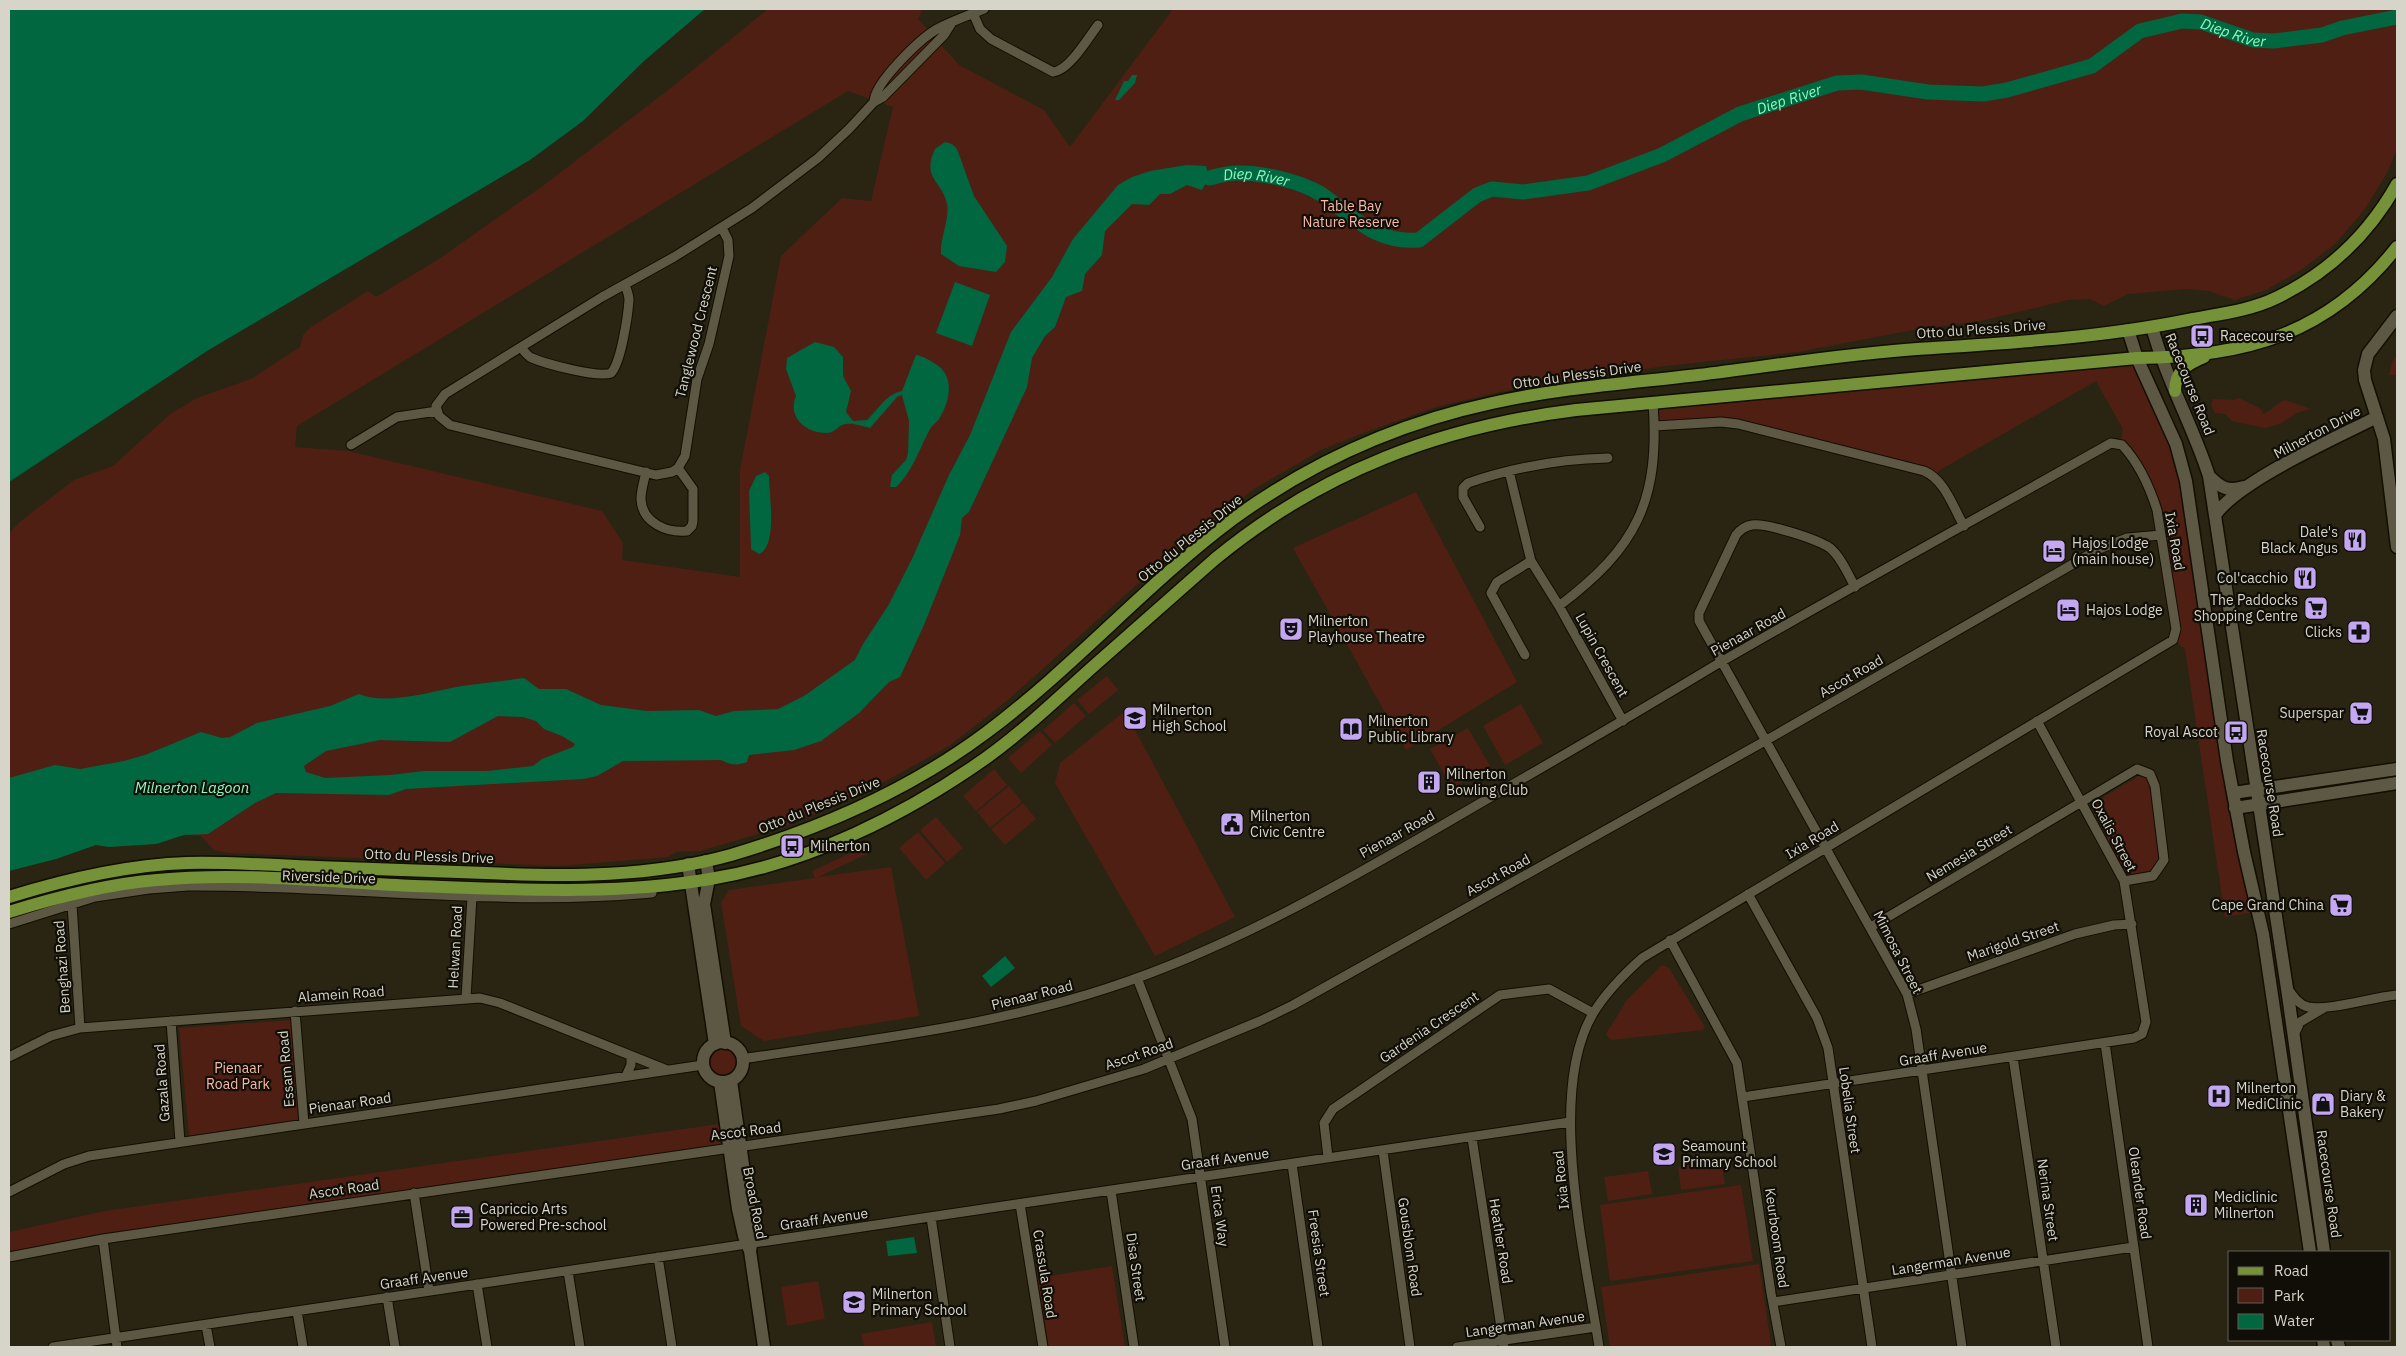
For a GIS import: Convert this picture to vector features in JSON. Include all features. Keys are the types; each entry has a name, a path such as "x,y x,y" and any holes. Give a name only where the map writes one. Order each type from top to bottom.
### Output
{"main road":[{"name":"Otto du Plessis Drive","path":"9,897 92,874 182,863 230,863 535,876 617,873 706,861 827,821 897,789 938,766 1004,718 1190,554 1233,520 1280,488 1330,460 1404,428 1468,408 1530,395 1886,352 2018,343 2128,330 2251,308 2306,282 2338,258 2360,238 2383,210 2397,184"},
{"path":"2175,391 2176,376 2180,370 2198,360 2214,354 2267,342 2290,332 2326,312 2359,289 2397,247"},
{"name":"Milnerton Drive","path":"2215,515 2229,499 2250,484 2377,417 2365,380 2366,361 2368,354 2397,316"},
{"name":"Racecourse Road","path":"2152,327 2160,358 2196,438 2209,476 2287,987 2324,1251"},
{"name":"Racecourse Road","path":"2128,330 2137,358 2166,419 2182,462 2235,808 2263,934 2310,1251"},
{"path":"9,912 111,886 191,878 552,891 690,882 756,869 825,845 889,817 954,779 1016,734 1228,549 1272,516 1338,478 1418,444 1484,425 1538,415 1654,402 2137,358 2214,354"},
{"path":"2377,417 2384,439 2397,547"},
{"name":"Milnerton Drive","path":"2209,476 2217,484 2229,490 2250,484"},
{"path":"2233,793 2397,769"},
{"path":"2235,808 2397,783"},
{"path":"705,945 704,904 710,879 706,861"},
{"path":"688,864 690,882 705,945 720,1043"},
{"path":"720,1043 736,1048 742,1059 741,1071 726,1082 708,1077 703,1065 706,1052 720,1043"},
{"name":"Broad Road","path":"726,1082 735,1146 738,1209 749,1246 764,1347"}],"street":[{"path":"646,472 641,501 650,520 660,528 687,531 692,526 693,521 693,488 678,468 668,474 646,472 450,426 442,420 437,411 439,400 445,394 602,297 722,228 818,158 944,35 951,24 984,9"},
{"path":"973,13 980,29 991,39 1053,72 1060,70 1071,61 1098,25"},
{"name":"Tanglewood Crescent","path":"678,468 685,456 697,379 709,344 729,256 728,240 722,228"},
{"path":"521,347 528,356 542,361 598,374 611,372 618,362 628,308 628,296 625,285"},
{"name":"Lupin Crescent","path":"1623,721 1559,606 1605,568 1622,548 1638,522 1651,481 1654,462 1654,402"},
{"path":"351,444 397,416 437,411"},
{"path":"1655,426 1721,422 1738,424 1924,471 1934,476 1940,484 1964,526"},
{"name":"Pienaar Road","path":"742,1059 934,1030 1012,1015 1082,996 1190,958 1269,921 2111,443 2120,444"},
{"name":"Ixia Road","path":"1599,1347 1578,1207 1570,1122 1573,1076 1585,1030 1593,1013 1622,976 1642,958 2175,637 2176,629 2161,535 2152,496 2127,451 2120,444"},
{"path":"1480,528 1463,497 1464,488 1468,483 1547,462 1608,458"},
{"path":"1509,471 1531,562 1559,606"},
{"name":"Mimosa Street","path":"1855,587 1837,556 1829,548 1764,526 1746,526 1736,535 1699,613 1700,626 1907,994 1916,1029 1962,1347"},
{"name":"Ascot Road","path":"9,1257 103,1239 999,1109 1113,1078 1169,1059 1293,1005 1765,741 2099,549 2127,538 2161,535"},
{"path":"1525,655 1491,593 1496,582 1531,562"},
{"name":"Oxalis Street","path":"2037,721 2124,881 2146,1022 2144,1031"},
{"name":"Nemesia Street","path":"1871,928 2137,769 2150,774 2155,786 2164,860 2152,876 2124,881"},
{"name":"Riverside Drive","path":"9,924 72,904 116,893 188,886 472,897 593,898 652,893"},
{"name":"Lobelia Street","path":"1748,894 1823,1032 1828,1048 1872,1347"},
{"name":"Helwan Road","path":"466,998 472,897"},
{"name":"Benghazi Road","path":"72,904 80,1028"},
{"name":"Marigold Street","path":"1907,994 2074,934 2114,925 2132,924"},
{"name":"Keurboom Road","path":"1670,940 1733,1054 1743,1097 1781,1347"},
{"name":"Erica Way","path":"1136,978 1192,1119 1225,1347"},
{"path":"2287,987 2300,1003 2308,1007 2397,995"},
{"name":"Gardenia Crescent","path":"1328,1157 1324,1123 1333,1108 1500,995 1549,989 1593,1013"},
{"name":"Alamein Road","path":"9,1057 56,1034 80,1028 466,998 493,1000 668,1070"},
{"path":"2294,1037 2300,1022 2326,1006"},
{"name":"Essam Road","path":"295,1011 304,1124"},
{"name":"Gazala Road","path":"171,1021 180,1142"},
{"name":"Graaff Avenue","path":"1743,1097 2105,1043 2134,1038 2144,1031"},
{"name":"Oleander Road","path":"2105,1043 2148,1347"},
{"path":"626,1076 631,1064 631,1056"},
{"name":"Nerina Street","path":"2013,1057 2056,1347"},
{"name":"Pienaar Road","path":"9,1192 77,1159 180,1142 703,1065"},
{"name":"Graaff Avenue","path":"53,1347 116,1343 206,1325 298,1310 658,1257 749,1246 1201,1176 1472,1138 1570,1122"},
{"name":"Heather Road","path":"1472,1138 1503,1344"},
{"name":"Gousblom Road","path":"1383,1151 1410,1347"},
{"name":"Freesia Street","path":"1292,1164 1318,1347"},
{"name":"Disa Street","path":"1111,1190 1134,1347"},
{"path":"414,1193 429,1291"},
{"name":"Crassula Road","path":"1020,1204 1043,1347"},
{"path":"930,1217 950,1347"},
{"path":"103,1239 116,1343"},
{"name":"Langerman Avenue","path":"1773,1302 1863,1290 1952,1274 2133,1247"},
{"path":"658,1257 672,1347"},
{"path":"568,1271 580,1347"},
{"path":"477,1284 487,1347"},
{"path":"387,1297 395,1347"},
{"path":"298,1310 303,1347"},
{"path":"206,1325 210,1347"},
{"name":"Langerman Avenue","path":"1457,1347 1503,1344 1596,1327"}],"green space":[{"name":"Table Bay Nature Reserve","path":"768,9 922,9 918,19 959,65 1044,110 1070,147 1173,9 2397,9 2397,148 2388,171 2365,209 2335,244 2301,270 2266,290 2235,300 2209,291 2187,289 2128,294 2104,306 2090,299 2068,300 1981,321 1913,330 1798,352 1665,366 1514,389 1439,406 1363,433 1321,450 1254,489 1161,563 1008,700 949,746 868,791 789,825 700,851 676,852 668,857 559,866 229,853 214,850 201,836 184,835 156,844 109,847 96,845 56,859 9,871 9,533 21,521 74,480 113,466 169,415 197,398 251,379 300,347 303,335 311,327 368,291 376,297 439,259 544,185 672,87","holes":["848,91 893,107 871,201 842,198 781,256 740,470 740,577 622,560 623,543 602,511 348,451 295,447 297,426"]},
{"path":"2397,355 2397,371 2395,375 2389,375 2392,362"},
{"path":"2137,358 2176,444 2263,934 2250,913 2225,917 2185,649 2173,640 2175,637 2152,496 2120,444 2123,429 2096,381 1940,470 1934,476 1738,424 1655,426 1653,402"},
{"path":"2239,398 2261,409 2263,414 2285,400 2311,409 2296,413 2282,423 2265,428 2232,421 2225,414 2215,413 2211,405 2213,399 2234,400"},
{"path":"1416,492 1517,682 1406,750 1293,548"},
{"path":"1107,676 1118,690 1089,714 1077,700"},
{"path":"1074,703 1086,716 1055,743 1043,730"},
{"path":"1521,704 1543,743 1505,765 1483,726"},
{"path":"1125,711 1235,917 1155,956 1055,783 1060,763"},
{"path":"1468,728 1490,766 1452,788 1430,749"},
{"path":"1040,731 1052,745 1021,773 1008,758"},
{"path":"994,769 1007,785 976,811 963,796"},
{"path":"2139,776 2148,779 2162,857 2153,872 2126,875 2090,805"},
{"path":"1009,786 1022,802 990,828 977,812"},
{"path":"1023,803 1036,819 1005,845 991,829"},
{"path":"936,817 963,848 947,862 920,830"},
{"path":"918,832 945,863 926,880 899,848"},
{"path":"863,847 867,854 818,877 891,867 919,1016 764,1041 741,1026 721,902 729,890 815,878 812,871"},
{"path":"1662,965 1669,968 1705,1027 1703,1030 1611,1040 1606,1034 1627,1000"},
{"name":"Pienaar Road Park","path":"293,1020 302,1120 189,1137 179,1028"},
{"path":"723,1047 734,1051 738,1062 734,1073 723,1077 712,1073 708,1062 712,1051"},
{"path":"726,1123 729,1147 9,1257 9,1232 105,1211"},
{"path":"1721,1160 1725,1184 1681,1190 1678,1167"},
{"path":"1648,1171 1652,1194 1608,1201 1604,1177"},
{"path":"1741,1185 1753,1261 1610,1281 1600,1205"},
{"path":"1759,1264 1771,1344 1769,1347 1610,1347 1601,1287"},
{"path":"1112,1266 1125,1347 1049,1347 1037,1278"},
{"path":"818,1281 825,1319 787,1326 781,1287"},
{"path":"932,1322 936,1347 864,1347 861,1334"}],"water":[{"path":"9,9 705,9 644,61 583,121 530,160 207,351 9,482"},
{"path":"1132,75 1137,75 1135,83 1119,100 1115,100 1124,81 1128,81"},
{"path":"945,142 952,144 957,149 974,196 1007,246 1005,262 996,272 959,266 941,254 948,210 945,197 934,179 930,167 935,149"},
{"name":"Milnerton Lagoon","path":"1187,165 1206,166 1209,178 1202,190 1187,185 1170,194 1160,194 1149,205 1132,204 1105,231 1102,255 1085,274 1082,291 1066,297 1055,327 1045,336 1032,358 1027,387 969,512 962,518 960,535 924,625 900,677 889,682 859,713 821,741 794,750 749,755 747,762 737,764 721,760 623,761 597,776 583,779 406,789 389,795 276,793 255,803 208,834 184,835 156,844 109,847 96,845 56,859 9,871 9,778 55,765 80,769 124,761 145,755 201,732 222,738 230,737 257,723 330,706 359,694 382,699 396,698 462,686 524,678 539,689 566,689 601,705 647,711 699,710 716,716 734,711 778,709 804,696 855,660 863,644 888,606 912,559 949,475 970,435 1011,332 1052,277 1073,239 1118,185 1132,177 1150,171","holes":["498,716 523,717 536,721 544,729 562,736 575,744 573,747 542,759 533,766 488,771 424,771 390,775 325,778 306,772 304,766 326,751 380,740 450,742"]},
{"path":"955,282 990,295 972,346 936,333"},
{"path":"815,342 834,347 843,357 843,376 851,391 846,412 853,421 867,420 891,395 902,391 916,355 943,370 949,390 946,405 939,419 930,429 906,475 896,487 890,487 892,475 906,460 908,453 909,421 902,395 898,396 870,428 847,424 840,426 834,431 818,432 805,427 796,416 794,403 796,396 786,369 787,358"},
{"path":"765,472 769,476 771,531 765,549 759,554 751,549 749,491 756,476"},
{"path":"1005,956 1015,968 991,987 982,976"},
{"path":"914,1237 917,1253 888,1256 886,1241"}],"waterway":[{"name":"Diep River","path":"1209,178 1246,173 1291,181 1321,194 1354,219 1377,233 1390,238 1419,240 1477,195 1492,189 1523,192 1588,183 1662,155 1740,114 1837,83 1861,82 1928,92 1983,94 2007,90 2092,66 2140,31 2182,21 2201,22 2253,40 2274,41 2322,35 2342,28 2397,17"}],"place":[{"name":"Racecourse","path":"2202,336"},
{"name":"Dale's Black Angus","path":"2355,540"},
{"name":"Hajos Lodge (main house)","path":"2054,551"},
{"name":"Col'cacchio","path":"2305,578"},
{"name":"The Paddocks Shopping Centre","path":"2316,608"},
{"name":"Hajos Lodge","path":"2068,610"},
{"name":"Milnerton Playhouse Theatre","path":"1291,629"},
{"name":"Clicks","path":"2359,632"},
{"name":"Superspar","path":"2361,713"},
{"name":"Milnerton High School","path":"1135,718"},
{"name":"Milnerton Public Library","path":"1351,729"},
{"name":"Royal Ascot","path":"2236,732"},
{"name":"Milnerton Bowling Club","path":"1429,782"},
{"name":"Milnerton Civic Centre","path":"1232,824"},
{"name":"Milnerton","path":"792,846"},
{"name":"Cape Grand China","path":"2341,905"},
{"name":"Milnerton MediClinic","path":"2219,1096"},
{"name":"Diary & Bakery","path":"2323,1104"},
{"name":"Seamount Primary School","path":"1664,1154"},
{"name":"Mediclinic Milnerton","path":"2196,1205"},
{"name":"Capriccio Arts Powered Pre-school","path":"462,1217"},
{"name":"Milnerton Primary School","path":"854,1302"}]}
